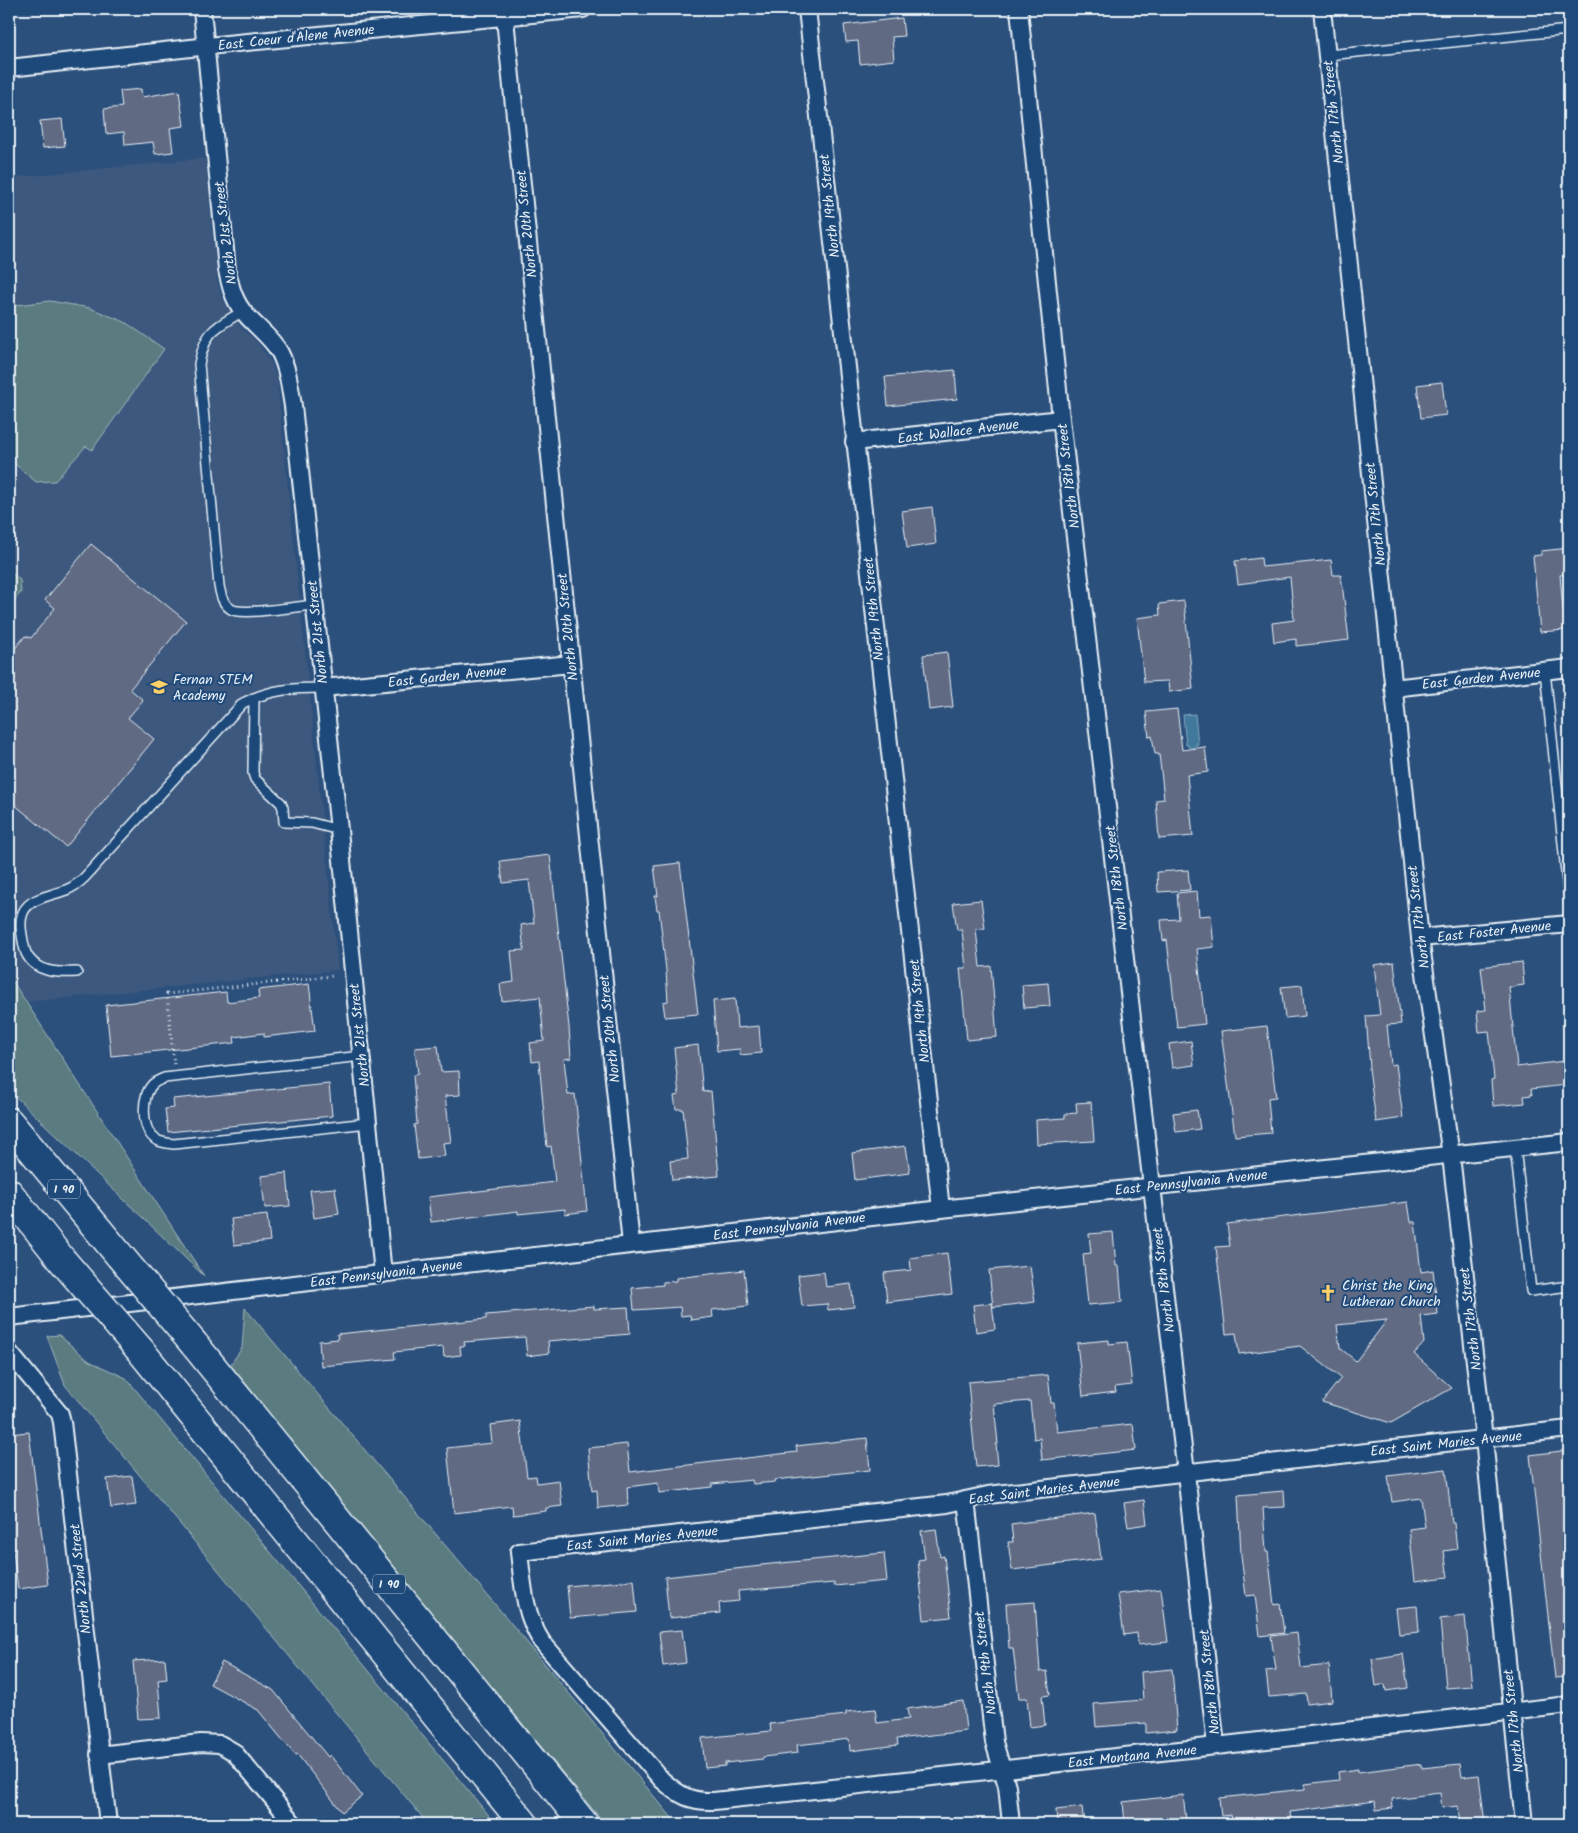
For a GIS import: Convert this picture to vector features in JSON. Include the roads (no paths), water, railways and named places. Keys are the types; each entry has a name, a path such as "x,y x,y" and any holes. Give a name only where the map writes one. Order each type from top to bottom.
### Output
{"highway":[{"name":"I 90","path":"9,1120 194,1344 584,1824"},
{"path":"9,1193 62,1260 140,1350 524,1824"}],"street":[{"name":"North 21st Street","path":"202,9 227,270 232,293 243,311 273,342 280,353 286,369 293,406 362,1056 383,1274"},
{"name":"East Coeur d'Alene Avenue","path":"9,68 504,13 583,9"},
{"name":"North 19th Street","path":"807,9 941,1209"},
{"name":"North 18th Street","path":"1018,9 1062,419 1186,1473 1216,1746"},
{"name":"North 17th Street","path":"1322,9 1420,938 1450,1156 1484,1439 1524,1824"},
{"name":"North 20th Street","path":"504,13 631,1244"},
{"name":"East Wallace Avenue","path":"854,442 1062,419"},
{"name":"East Garden Avenue","path":"323,688 571,664"},
{"name":"East Garden Avenue","path":"1393,688 1569,668"},
{"name":"East Foster Avenue","path":"1420,938 1569,924"},
{"name":"East Pennsylvania Avenue","path":"9,1317 941,1209 1569,1142"},
{"name":"North 22nd Street","path":"9,1352 60,1414 62,1422 108,1824"},
{"name":"East Saint Maries Avenue","path":"694,1800 675,1791 662,1780 542,1642 529,1620 519,1552 947,1504 988,1495 1569,1429"},
{"name":"North 19th Street","path":"966,1500 994,1742 1007,1786 1012,1824"},
{"name":"East Montana Avenue","path":"694,1800 714,1801 1002,1770 1569,1705"},
{"path":"99,1755 201,1743 220,1744 234,1752 294,1824"}],"lane":[{"path":"1328,55 1569,30"},
{"path":"243,311 215,328 207,336 199,364 219,586 223,601 233,611 246,612 314,605"},
{"path":"1545,671 1569,901"},
{"path":"77,972 55,972 40,968 33,963 26,954 21,930 20,918 24,910 40,897 70,888 85,877 243,703 266,693 283,690 323,688"},
{"path":"254,698 253,773 255,779 281,803 284,822 312,823 338,830"},
{"path":"362,1056 176,1077 154,1082 146,1096 144,1105 148,1129 151,1135 162,1142 174,1144 368,1123"},
{"path":"1515,1148 1531,1290 1569,1286"}],"place":[{"name":"Fernan STEM Academy","path":"159,687"},
{"name":"Christ the King Lutheran Church","path":"1328,1293"}]}
